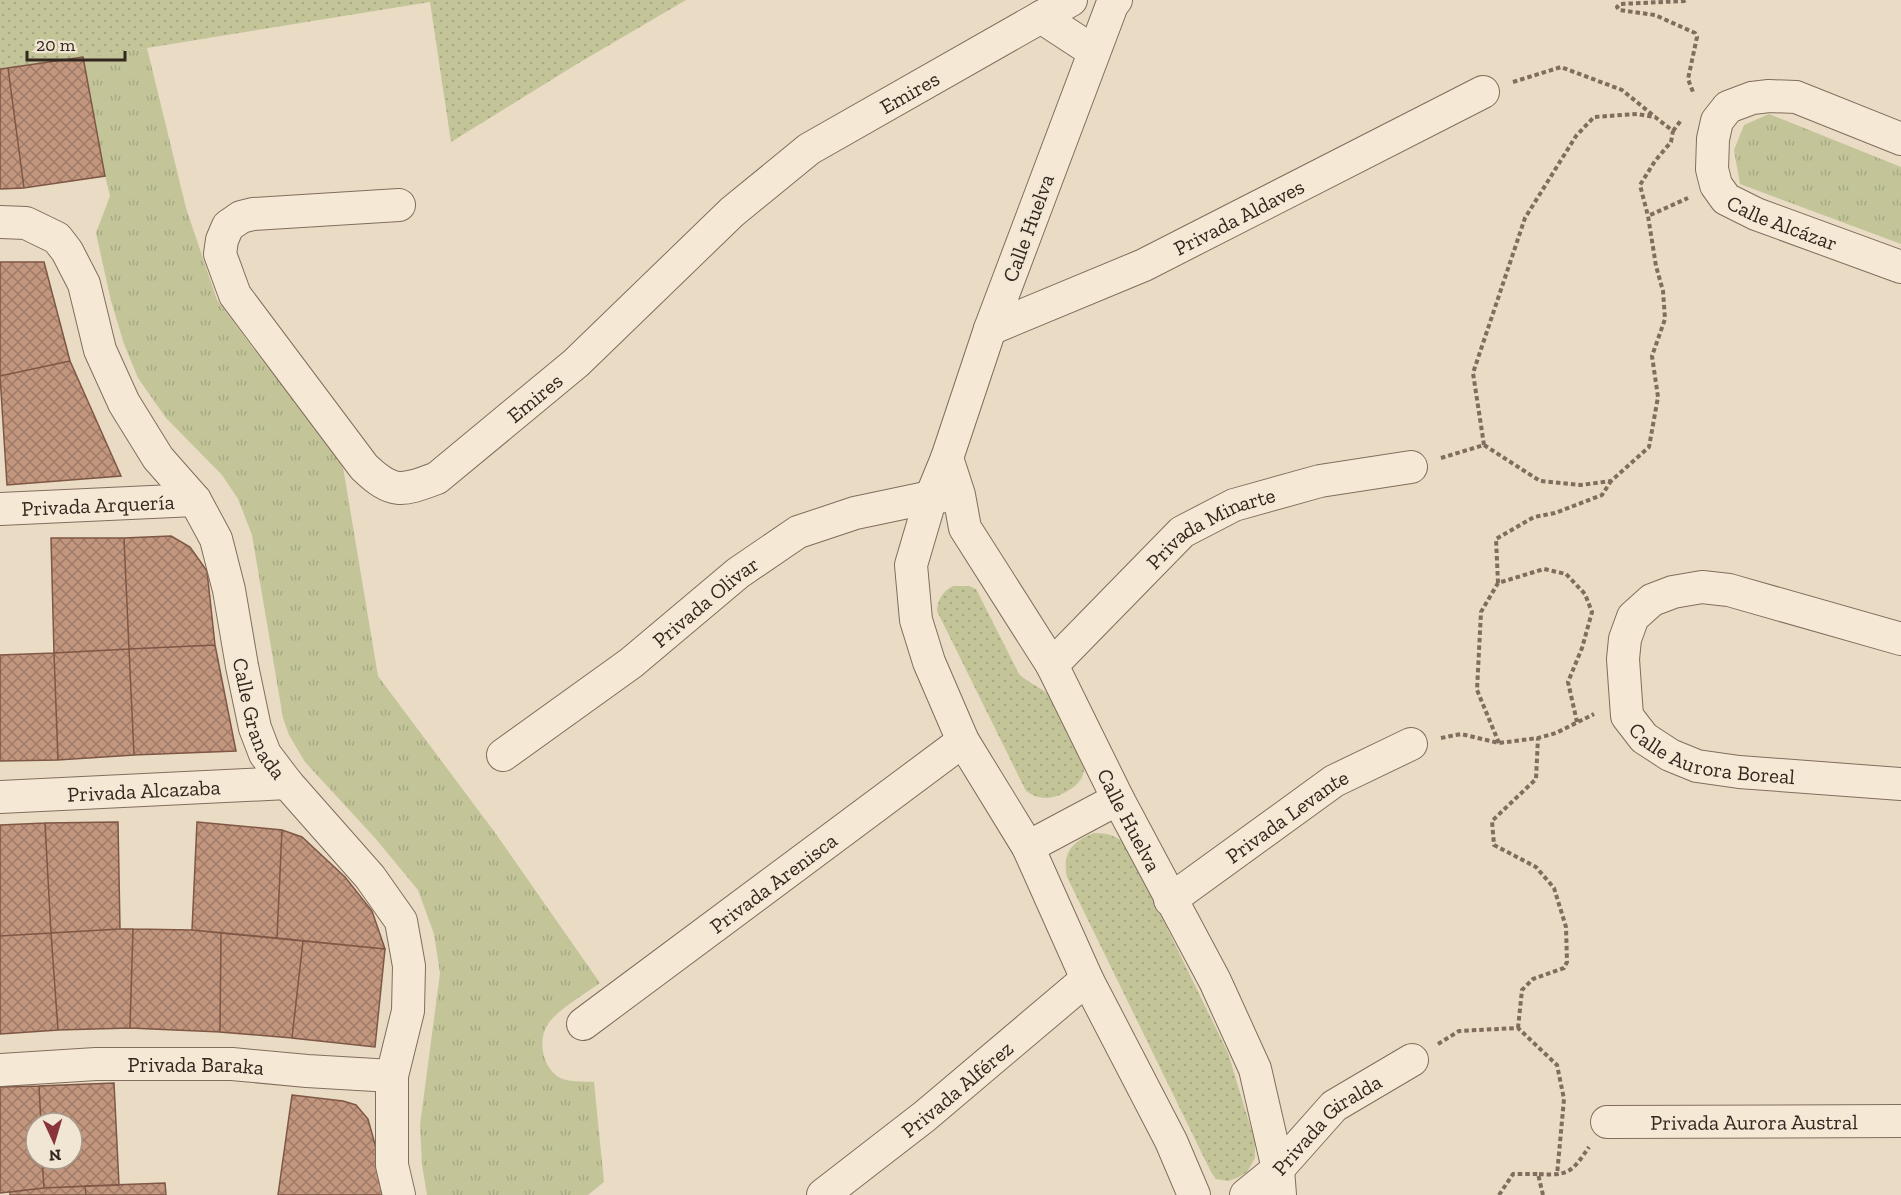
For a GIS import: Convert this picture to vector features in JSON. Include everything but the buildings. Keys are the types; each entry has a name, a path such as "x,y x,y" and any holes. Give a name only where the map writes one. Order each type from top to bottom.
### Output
{"street":[{"name":"Emires","path":"399,205 253,214 241,217 228,226 222,240 220,254 235,295 364,467 385,486 398,489 412,487 437,478 576,363 732,212 809,149 1071,0"},
{"name":"Calle Huelva","path":"1116,0 1093,51 990,329 947,458 945,496 1052,664 1118,799 1215,981 1255,1069 1279,1182"},
{"path":"1041,17 1093,51"},
{"name":"Privada Aldaves","path":"990,329 1144,265 1483,92"},
{"name":"Calle Alcázar","path":"1901,139 1796,97 1752,98 1728,107 1717,121 1713,139 1712,169 1716,185 1726,199 1756,214 1901,267"},
{"name":"Calle Granada","path":"0,222 26,223 57,238 68,251 84,284 100,350 124,404 158,458 195,500 216,539 229,590 255,728 265,754 287,783 370,877 401,921 409,966 408,1011 392,1076 392,1165 399,1195"},
{"name":"Privada Minarte","path":"1052,664 1182,532 1234,505 1320,481 1411,468"},
{"path":"945,496 911,565 916,620 928,662 963,741 1028,847 1087,979 1171,1141 1194,1195"},
{"name":"Privada Olivar","path":"503,755 631,663 738,573 798,532 855,513 945,496"},
{"name":"Privada Arquería","path":"0,509 195,500"},
{"name":"Calle Aurora Boreal","path":"1901,639 1729,590 1702,586 1673,592 1652,600 1633,617 1624,639 1623,659 1628,716 1644,738 1670,755 1697,766 1738,772 1901,784"},
{"name":"Privada Arenisca","path":"583,1024 963,741"},
{"name":"Privada Levante","path":"1170,900 1334,782 1411,744"},
{"name":"Privada Alcazaba","path":"0,797 287,783"},
{"path":"1028,847 1118,799"},
{"name":"Privada Alférez","path":"823,1195 925,1116 1087,979"},
{"name":"Privada Giralda","path":"1246,1195 1279,1182 1334,1106 1412,1060"},
{"name":"Privada Baraka","path":"0,1070 96,1064 232,1064 392,1076"},
{"name":"Privada Aurora Austral","path":"1607,1122 1901,1121"}],"path":[{"path":"1684,0 1684,2 1620,4 1617,7 1619,10 1655,15 1695,33 1697,37 1688,79 1694,92"},
{"path":"1483,92 1562,67 1622,90 1673,131 1671,142 1654,161 1641,185 1663,291 1665,319 1652,356 1658,397 1649,447 1611,481 1602,495 1555,513 1534,517 1496,539 1498,584 1480,612 1477,690 1499,743"},
{"path":"1611,481 1581,485 1540,481 1484,444 1473,373 1525,218 1576,136 1594,117 1637,114 1655,117"},
{"path":"1648,216 1716,185"},
{"path":"1411,468 1484,444"},
{"path":"1498,584 1544,569 1566,574 1585,594 1592,612 1582,648 1568,682 1577,722"},
{"path":"1411,744 1461,734 1499,743 1538,738 1556,733 1592,714 1628,716"},
{"path":"1518,1028 1522,990 1533,979 1563,968 1568,962 1566,927 1554,888 1536,867 1494,845 1492,821 1536,779 1538,738"},
{"path":"1412,1060 1459,1031 1518,1028 1557,1065 1564,1099 1557,1175"},
{"path":"1499,1195 1514,1174 1557,1175 1575,1168 1607,1122"},
{"path":"1538,1174 1543,1195"}],"green space":[{"path":"0,0 686,0 451,142 430,2 147,48 0,69"},
{"path":"147,48 186,208 217,300 263,361 305,404 342,461 378,676 496,834 600,983 552,1019 544,1032 542,1048 547,1064 557,1076 570,1081 594,1082 604,1182 588,1195 427,1195 422,1165 420,1125 440,973 434,934 418,890 375,838 305,762 289,735 283,718 252,535 238,499 222,475 166,418 138,378 124,344 111,301 96,233 110,196 83,57"},
{"path":"1769,114 1901,167 1901,244 1740,184 1734,150 1744,125"},
{"path":"953,586 969,586 976,589 1019,674 1049,695 1060,708 1084,763 1081,779 1064,793 1044,798 1026,791 937,611 941,596"},
{"path":"1094,833 1112,836 1126,844 1228,1053 1255,1142 1255,1158 1247,1172 1237,1178 1228,1181 1216,1179 1211,1172 1067,877 1066,861 1070,849 1080,840"}]}
